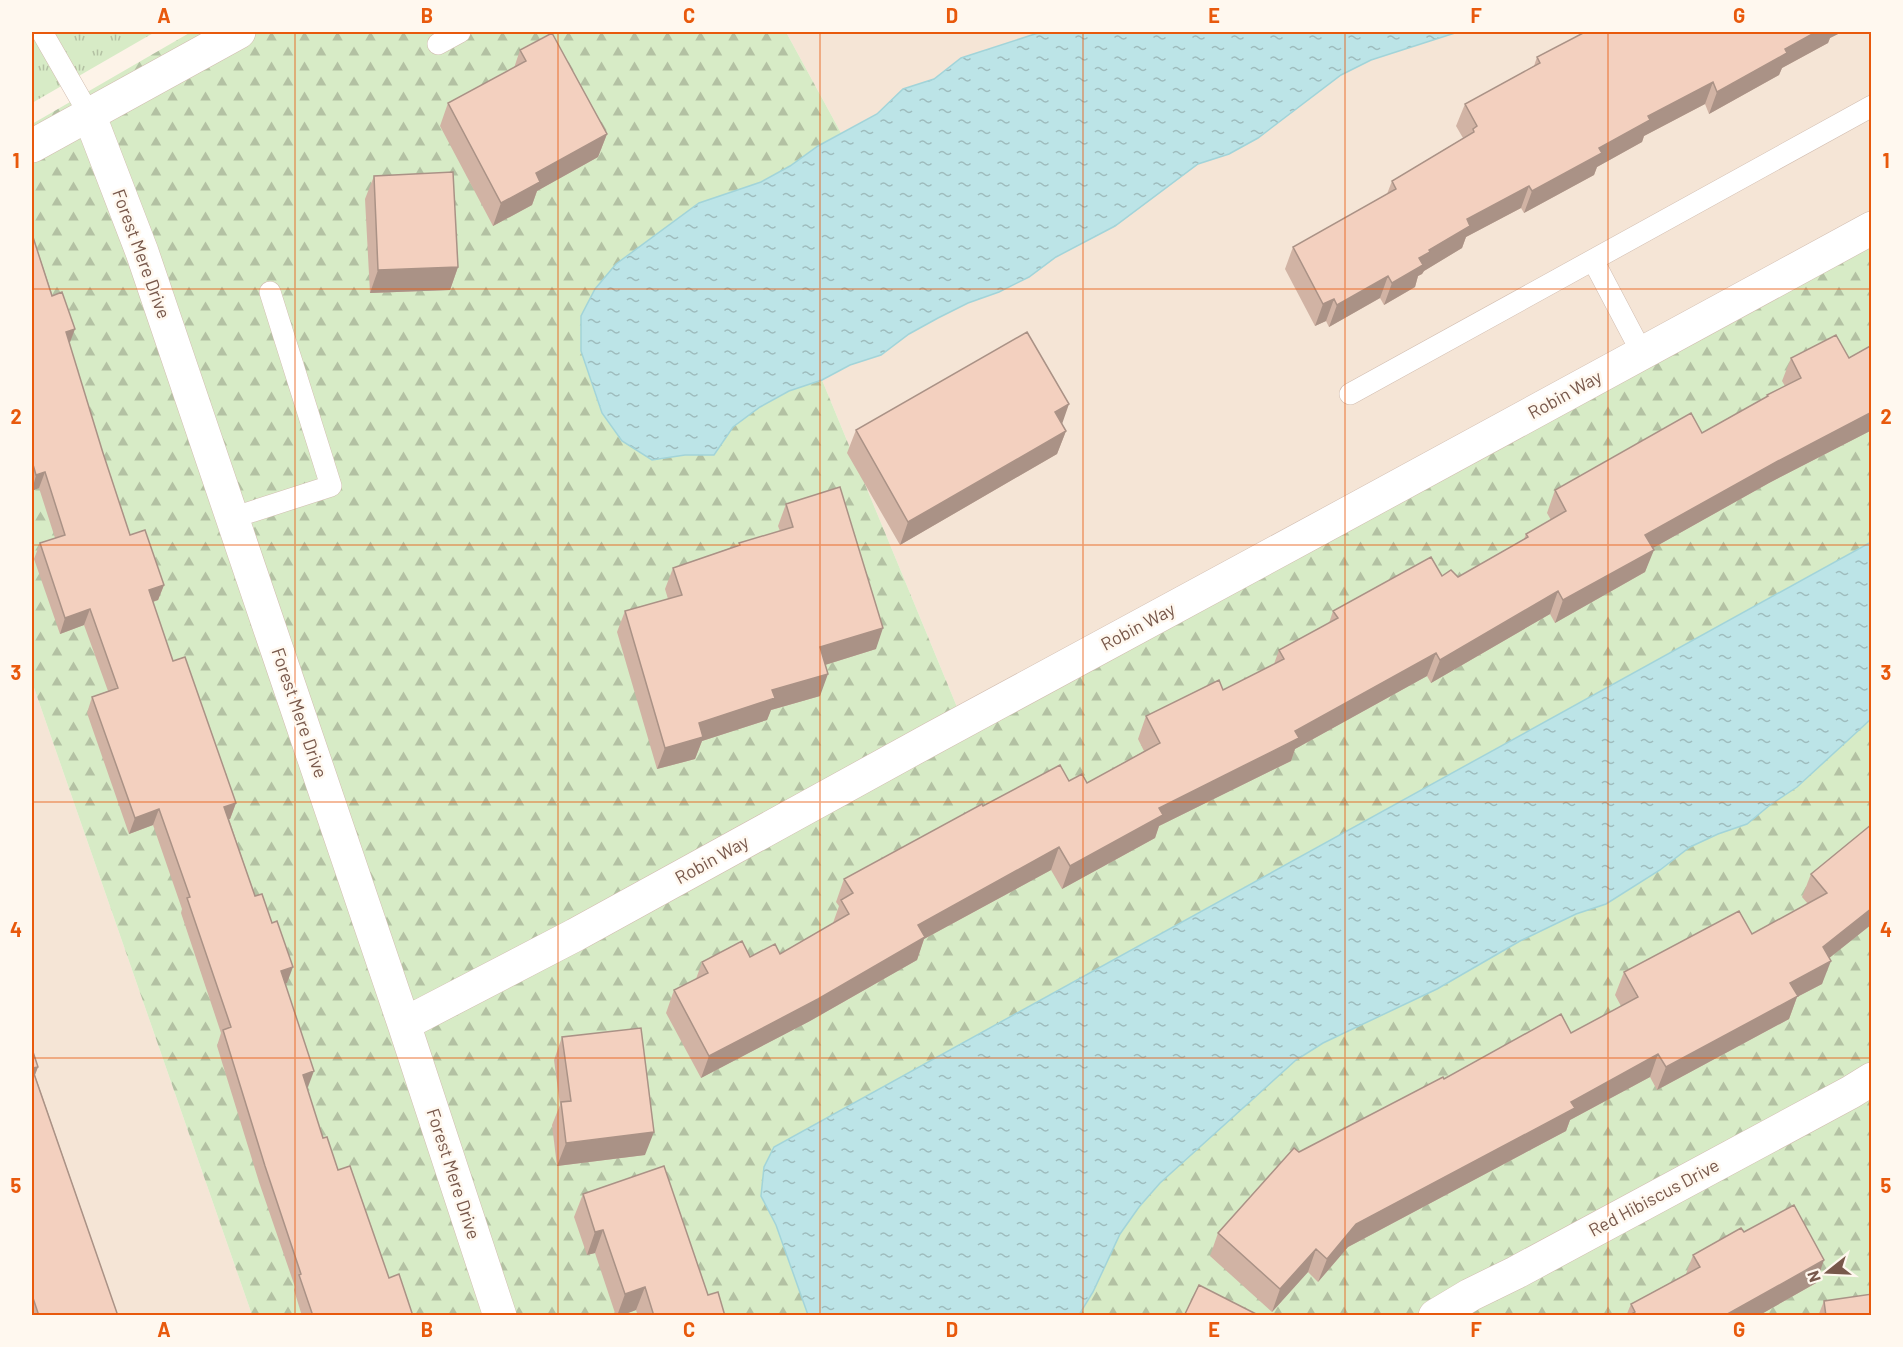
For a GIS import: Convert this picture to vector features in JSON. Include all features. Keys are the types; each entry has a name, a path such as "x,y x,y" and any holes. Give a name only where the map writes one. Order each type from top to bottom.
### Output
{"street":[{"path":"32,146 239,32"},
{"name":"Forest Mere Drive","path":"89,114 142,252 404,1024 500,1316"},
{"name":"Robin Way","path":"404,1024 575,935 1872,228"},
{"name":"Red Hibiscus Drive","path":"1435,1316 1872,1079"}],"lane":[{"path":"42,32 89,114"},
{"path":"438,44 460,32"},
{"path":"1350,394 1872,106"},
{"path":"1593,260 1642,353"},
{"path":"232,518 331,486 270,292"}],"shaded area":[{"path":"786,32 1041,32 961,58 934,79 903,89 877,114 841,133"},
{"path":"1458,32 1871,32 1871,224 957,707 822,380 850,365 881,355 909,334 938,318 1029,277 1056,257 1115,226 1198,164 1229,154 1258,138 1341,75 1371,60"},
{"path":"32,682 252,1315 32,1315"}],"green space":[{"path":"32,32 155,32 32,103"},
{"path":"191,32 786,32 841,133 761,182 699,203 616,264 595,289 591,382 602,413 652,460 685,455 714,455 733,427 760,407 789,391 822,380 957,707 1871,224 1871,542 774,1147 761,1196 776,1225 808,1315 252,1315 32,682 32,124"},
{"path":"1871,719 1871,1315 1079,1316 1120,1234 1139,1207 1160,1183 1296,1060 1323,1043 1437,989 1520,941 1576,914 1606,904 1660,870 1690,847 1747,824 1797,787"}],"water":[{"path":"1041,32 1458,32 1371,60 1341,75 1258,138 1229,154 1198,164 1115,226 1056,257 1029,277 938,318 909,334 881,355 850,365 822,380 789,391 760,407 733,427 714,455 685,455 652,460 622,441 602,413 581,351 581,316 595,289 616,264 699,203 761,182 790,166 818,146 877,114 903,89 934,79 961,58"},
{"path":"1871,542 1871,719 1797,787 1747,824 1690,847 1660,870 1606,904 1576,914 1520,941 1437,989 1323,1043 1296,1060 1160,1183 1139,1207 1120,1234 1093,1292 1079,1315 808,1315 776,1225 761,1196 764,1167 774,1147"}],"building":[{"path":"1585,32 1816,32 1785,49 1787,53 1717,92 1713,82 1648,116 1650,120 1599,148 1602,153 1532,191 1529,186 1467,219 1470,226 1429,250 1430,252 1419,258 1423,265 1392,283 1388,276 1337,305 1334,299 1323,304 1293,247 1396,189 1392,181 1474,132 1473,129 1477,126 1465,104 1540,63 1537,57"},
{"path":"552,33 607,134 536,173 540,182 501,203 448,103 526,61 520,50"},
{"path":"453,172 458,267 378,270 374,176"},
{"path":"32,234 52,296 62,292 75,329 66,332 130,535 145,530 164,585 149,590 173,661 185,657 236,803 224,807 255,896 262,894 272,923 277,921 293,967 281,971 314,1071 303,1075 323,1138 327,1137 338,1170 350,1166 389,1278 399,1274 413,1316 313,1316 223,1030 231,1027 187,898 190,897 159,809 135,818 92,697 118,688 90,609 65,618 40,543 65,535 45,472 36,475 32,461"},
{"path":"1027,332 1069,404 1055,412 1066,431 908,522 856,430"},
{"path":"1836,335 1849,358 1872,345 1872,412 1645,535 1654,550 1563,600 1558,591 1440,660 1436,653 1295,731 1299,738 1159,808 1163,815 1070,866 1059,847 918,925 925,937 818,999 709,1056 674,990 708,973 702,962 742,941 750,957 775,944 780,954 849,914 841,900 853,893 844,879 982,804 983,806 1060,765 1069,781 1082,774 1087,783 1160,743 1146,716 1219,680 1223,690 1284,659 1279,650 1338,618 1333,611 1431,557 1442,576 1451,570 1458,577 1528,537 1526,534 1566,511 1555,490 1691,413 1702,433 1801,378 1791,358"},
{"path":"840,487 883,628 820,647 828,674 772,690 775,698 699,723 703,737 665,748 625,611 682,595 673,568 740,545 739,543 793,527 786,504"},
{"path":"1872,824 1872,908 1823,947 1831,961 1790,983 1798,996 1666,1067 1658,1054 1571,1102 1575,1108 1356,1224 1327,1259 1316,1249 1280,1289 1218,1233 1294,1148 1299,1152 1443,1077 1444,1079 1561,1014 1571,1033 1638,997 1624,972 1739,911 1752,934 1827,893 1811,874"},
{"path":"641,1028 654,1132 566,1143 561,1102 571,1101 562,1037"},
{"path":"32,1049 38,1067 32,1068"},
{"path":"32,1068 118,1316 39,1316 32,1295"},
{"path":"664,1166 708,1295 718,1292 725,1316 654,1316 645,1287 625,1294 603,1230 595,1232 583,1194"},
{"path":"1794,1205 1824,1260 1724,1316 1628,1316 1635,1312 1631,1304 1700,1267 1693,1255 1741,1228 1744,1232"},
{"path":"1199,1285 1260,1316 1184,1316"},
{"path":"1872,1294 1872,1316 1826,1316 1824,1301"}]}
